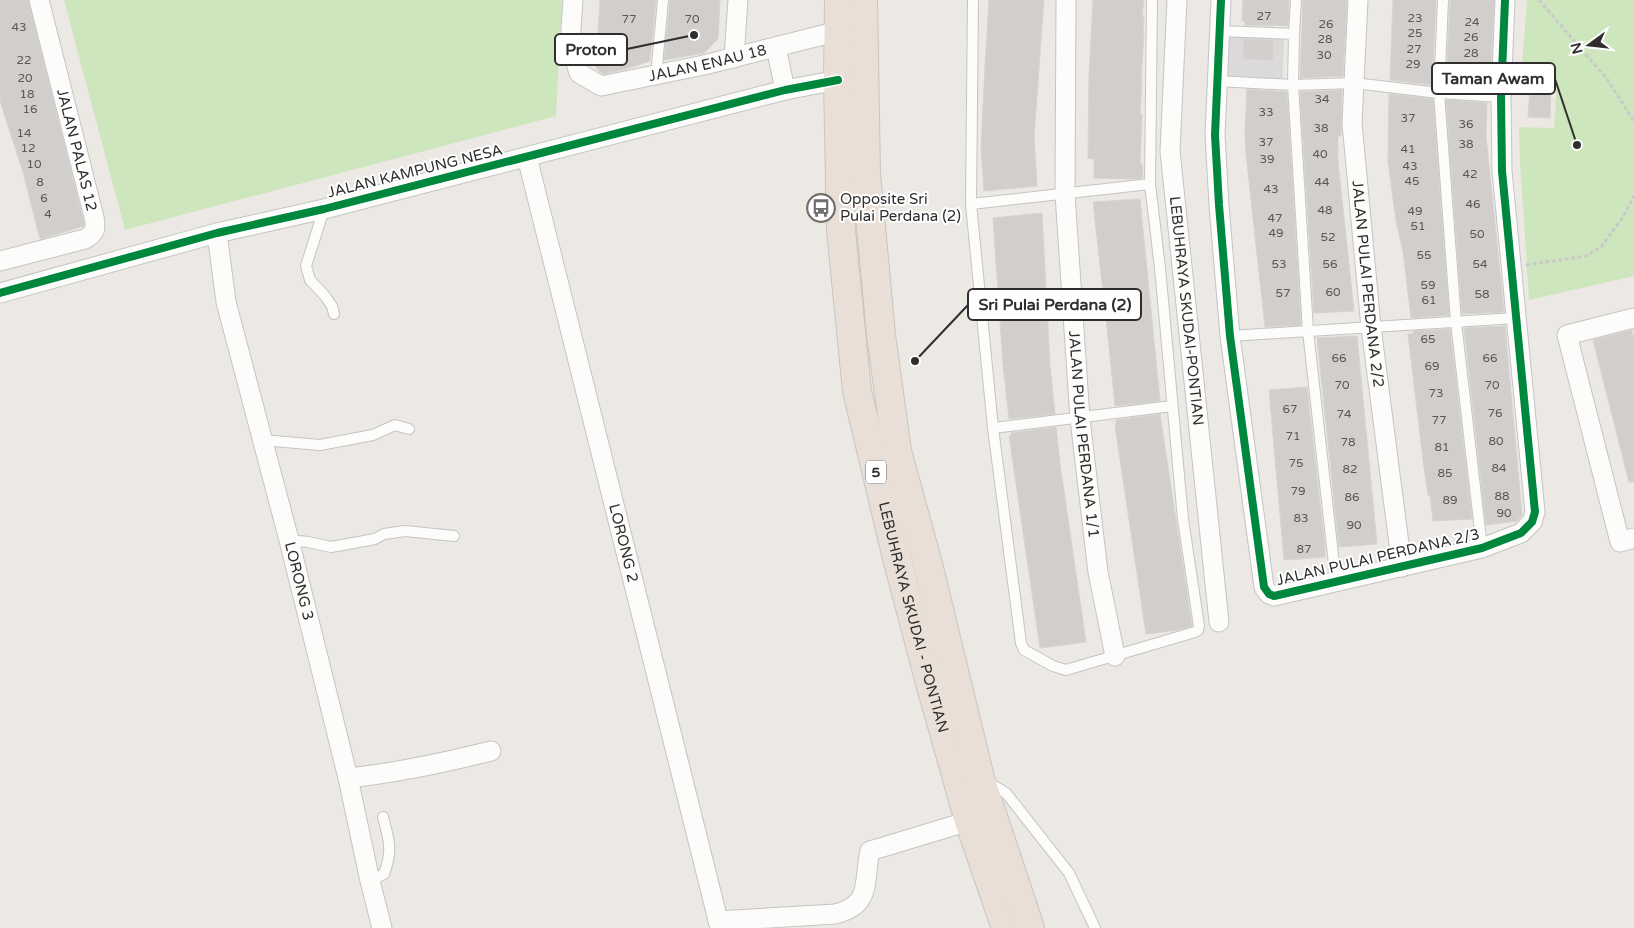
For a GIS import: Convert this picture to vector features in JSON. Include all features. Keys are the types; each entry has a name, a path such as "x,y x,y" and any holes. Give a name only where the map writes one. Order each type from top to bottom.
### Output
{"highway":[{"name":"LEBUHRAYA SKUDAI - PONTIAN","path":"839,0 838,80 841,231 857,391 921,648 970,821 1006,928"},
{"name":"LEBUHRAYA SKUDAI - PONTIAN","path":"863,0 866,173 881,335 897,451 929,568 980,778 1030,928"}],"street":[{"name":"JALAN PALAS 12","path":"0,261 86,239 92,236 96,229 39,0"},
{"name":"JALAN ENAU 18","path":"573,0 570,44 579,72 601,86 656,76 734,58 839,31"},
{"path":"734,58 738,0"},
{"name":"JALAN PULAI PERDANA 1/1","path":"1066,0 1065,194 1080,419 1098,572 1115,656"},
{"name":"LEBUHRAYA SKUDAI-PONTIAN","path":"1177,0 1170,151 1219,622"},
{"name":"JALAN PULAI PERDANA 2/3","path":"1220,0 1215,145 1230,336 1264,587 1269,594 1274,596 1482,548 1521,533 1532,522 1535,512 1502,171 1505,0"},
{"name":"JALAN PULAI PERDANA 2/2","path":"1358,0 1352,123 1371,327 1402,567"},
{"path":"776,47 785,90"},
{"name":"JALAN KAMPUNG NESA","path":"0,292 217,233 324,209 785,90 838,80"},
{"name":"LORONG 2","path":"527,157 719,924"},
{"name":"LORONG 3","path":"217,233 226,302 289,540 348,778 382,928"},
{"path":"1634,318 1567,335 1620,542 1634,538"},
{"path":"348,778 436,765 491,751"},
{"path":"719,924 834,914 847,911 857,904 865,892 870,851 970,821"}],"lane":[{"path":"656,76 663,0"},
{"path":"973,0 972,204 993,428 1021,643 1024,650 1066,670 1198,630 1199,626 1183,518 1160,268 1150,184 1152,0"},
{"path":"1296,0 1293,84 1308,331 1336,582"},
{"path":"1443,0 1439,93 1456,322 1482,548"},
{"path":"1219,31 1294,34"},
{"path":"1216,81 1293,84 1354,83 1439,93 1502,97"},
{"path":"972,204 1150,184"},
{"path":"324,209 306,266 310,280 325,296 332,306 334,314"},
{"path":"1230,336 1516,318"},
{"path":"993,428 1080,419 1172,406"},
{"path":"262,440 320,445 373,435 395,424 409,429"},
{"path":"289,540 331,547 375,539 384,534 405,531 454,536"},
{"path":"980,778 1006,793 1069,873 1095,928"},
{"path":"370,881 384,874 389,863 391,846 383,817"}],"path":[{"path":"1539,0 1607,79 1634,121"},
{"path":"1511,266 1586,256 1601,247 1623,217 1634,196"},
{"path":"1629,207 1634,210"}],"shaded area":[{"path":"1227,35 1284,38 1283,79 1225,77"}],"green space":[{"path":"64,0 562,0 556,116 125,230"},
{"path":"1527,0 1634,0 1634,276 1529,300 1519,127 1554,128 1557,81 1521,79"}],"building":[{"path":"0,0 28,0 83,219 84,226 40,239 23,172 0,101"},
{"path":"600,0 656,0 650,61 603,74 596,68"},
{"path":"670,0 720,0 718,39 704,53 664,60"},
{"path":"989,0 1044,0 1034,137 1037,186 984,191 981,148"},
{"path":"1093,0 1144,0 1140,114 1142,114 1140,164 1142,164 1143,178 1094,178 1094,159 1088,158 1089,76"},
{"path":"1243,0 1289,0 1288,26 1245,25 1245,21 1242,21"},
{"path":"1303,0 1347,0 1343,76 1300,78"},
{"path":"1393,0 1436,0 1432,85 1390,80"},
{"path":"1450,0 1494,0 1490,89 1446,87"},
{"path":"1244,39 1273,40 1273,60 1243,59"},
{"path":"1530,87 1551,88 1550,118 1528,117"},
{"path":"1247,89 1287,92 1301,325 1265,327 1246,154"},
{"path":"1342,90 1341,136 1338,136 1338,162 1354,311 1314,313 1300,92"},
{"path":"1389,94 1433,99 1449,315 1411,318 1403,251 1396,221 1388,161"},
{"path":"1446,100 1487,103 1486,136 1504,312 1462,314"},
{"path":"1140,199 1160,401 1115,406 1093,202"},
{"path":"1042,213 1050,365 1055,414 1009,419 1003,364 993,218"},
{"path":"1505,326 1522,515 1517,521 1486,525 1464,328"},
{"path":"1450,329 1472,519 1433,521 1424,468 1408,334 1413,334 1413,331"},
{"path":"1632,330 1634,339 1634,482 1629,482 1593,340"},
{"path":"1357,336 1377,544 1339,547 1317,338"},
{"path":"1307,387 1325,557 1284,560 1269,390"},
{"path":"1160,414 1192,626 1178,630 1146,634 1115,426 1116,420"},
{"path":"1056,427 1086,642 1040,648 1009,436 1011,436 1011,433"}],"cycle path":[{"path":"1221,0 1215,135 1230,336 1264,587 1269,594 1274,596 1482,548 1521,533 1532,522 1535,512 1502,171 1501,97 1505,0"},
{"path":"0,293 217,233 324,209 785,90 838,80"}],"place":[{"name":"Proton","path":"694,35"},
{"name":"Taman Awam","path":"1577,145"},
{"name":"Opposite Sri Pulai Perdana (2)","path":"821,208"},
{"name":"Sri Pulai Perdana (2)","path":"915,361"}]}
